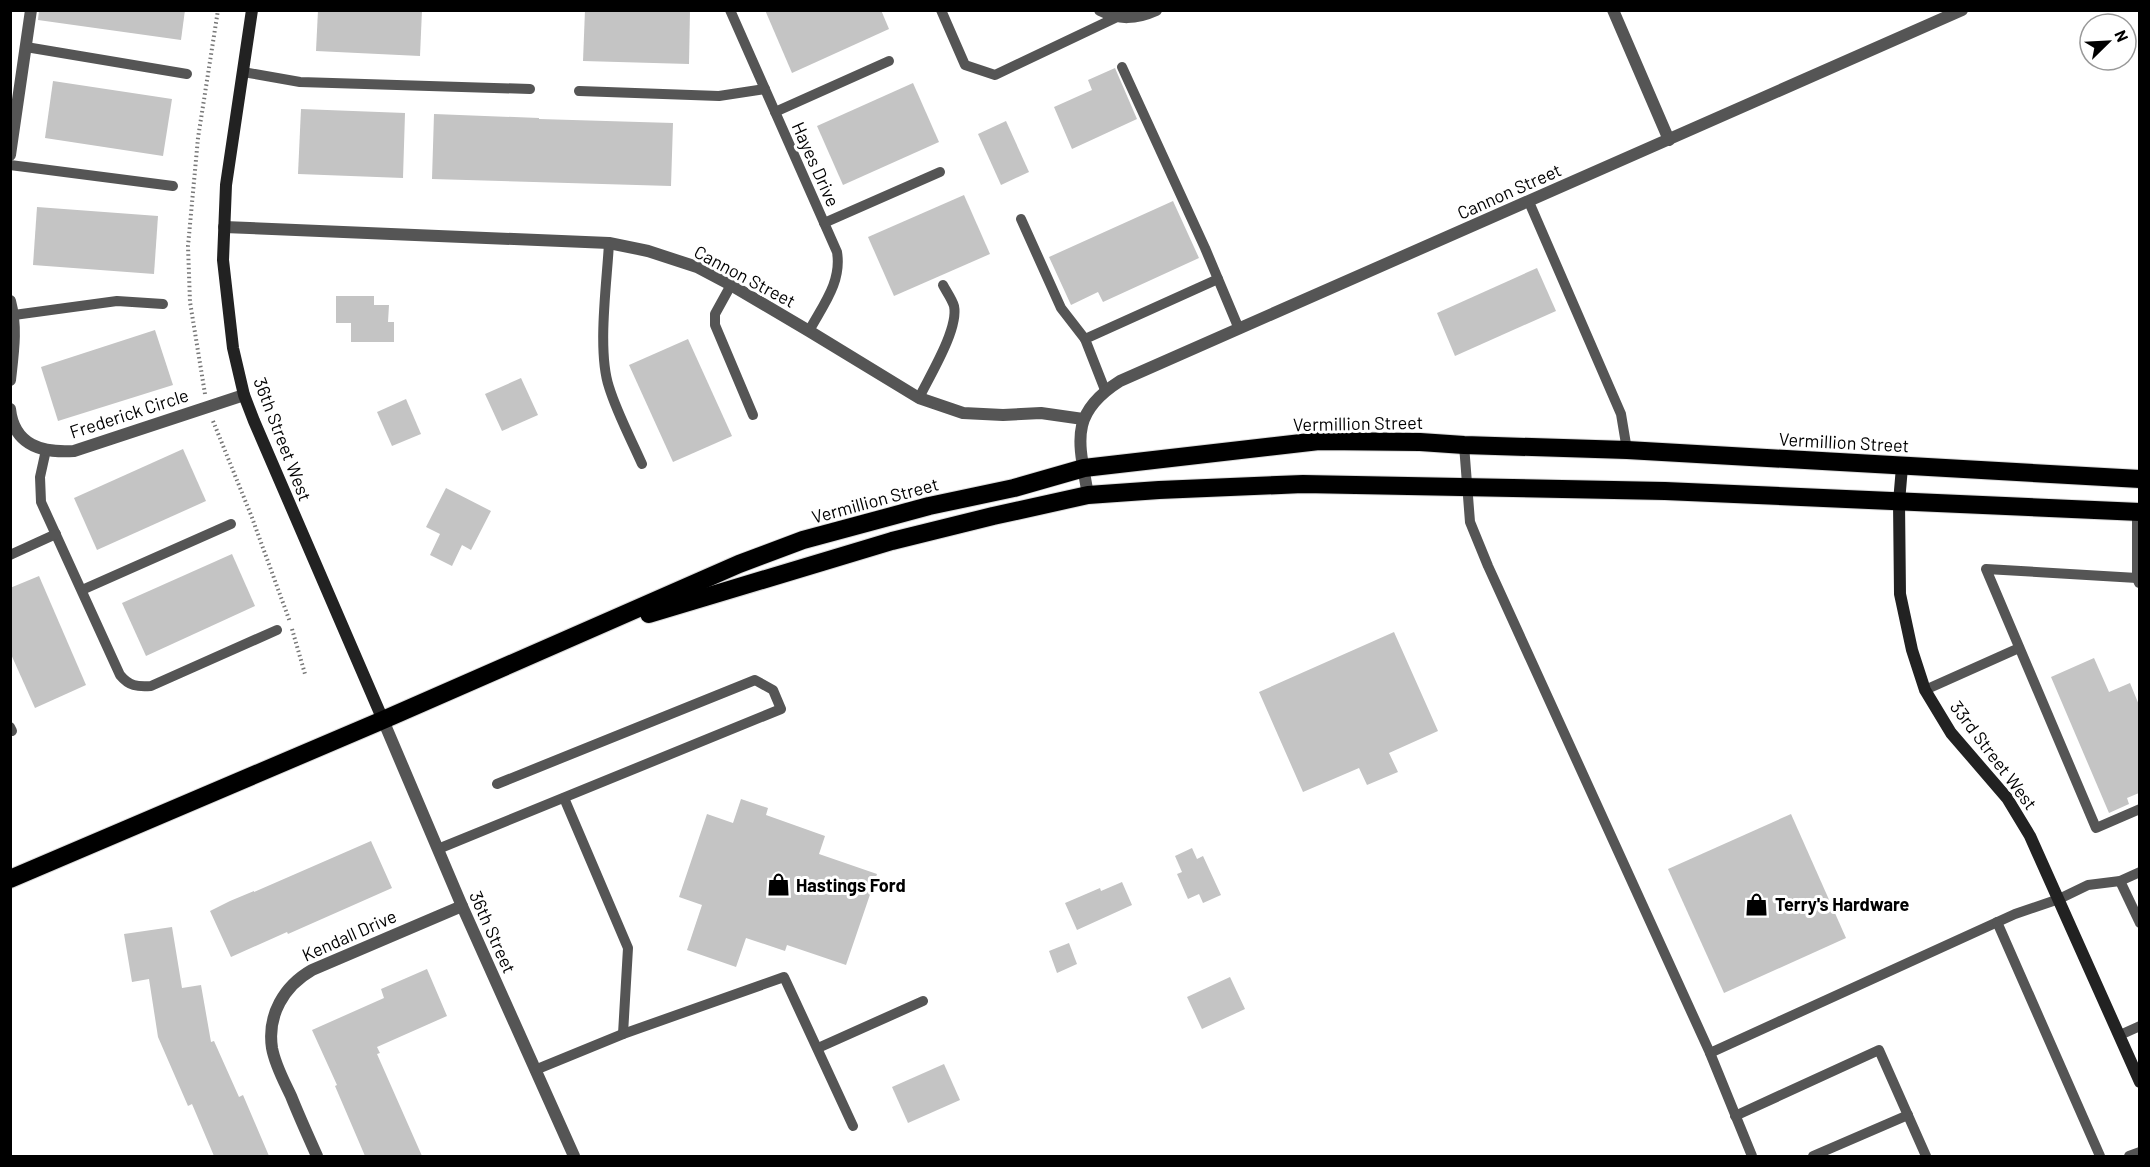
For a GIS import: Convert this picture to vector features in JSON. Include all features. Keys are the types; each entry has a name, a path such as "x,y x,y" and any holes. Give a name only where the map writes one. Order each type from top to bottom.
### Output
{"highway":[{"name":"Vermillion Street","path":"10,879 383,720 739,564 803,540 929,506 1014,488 1084,468 1319,441 1420,442 1627,450 2139,479"},
{"name":"Vermillion Street","path":"570,639 892,541 1088,495 1303,484 1665,491 2138,512"}],"street":[{"path":"10,155 31,10"},
{"name":"36th Street West","path":"252,10 226,185 223,260 232,348 244,395 290,508 383,720"},
{"path":"1100,10 1115,18 1144,16 1156,10"},
{"path":"1613,10 1669,140"},
{"name":"Cannon Street","path":"224,227 609,243 698,267 919,398 963,413 1003,415 1041,413 1083,419 1093,401 1120,381 1962,10"},
{"path":"10,301 14,315 10,380"},
{"name":"Frederick Circle","path":"10,409 11,417 20,435 34,447 53,453 74,451 244,395"},
{"path":"1083,419 1079,438 1088,495"},
{"name":"33rd Street West","path":"1902,467 1899,502 1900,594 1912,650 1925,690 1951,733 2007,798 2030,836 2139,1082"},
{"name":"36th Street","path":"383,720 462,906 574,1156"},
{"name":"Kendall Drive","path":"317,1156 276,1064 272,1047 272,1027 276,1011 285,993 297,979 312,970 462,906"}],"lane":[{"name":"Hayes Drive","path":"730,10 837,252 839,265 836,282 809,331"},
{"path":"940,10 965,65 995,75 1115,18"},
{"path":"26,47 188,74"},
{"path":"775,112 889,61"},
{"path":"1122,67 1239,329"},
{"path":"243,72 300,82 530,89"},
{"path":"579,91 719,96 765,89"},
{"path":"10,165 173,186"},
{"path":"824,224 940,172"},
{"path":"1528,202 1622,414 1627,450"},
{"path":"1021,219 1061,308 1085,339 1105,390"},
{"path":"609,243 603,350 605,372 608,387 642,464"},
{"path":"1085,339 1218,279"},
{"path":"731,285 715,314 715,325 753,415"},
{"path":"919,398 950,333 954,319 954,306 943,285"},
{"path":"14,315 117,301 163,304"},
{"path":"1464,445 1470,522 1710,1053 1752,1156"},
{"path":"46,450 39,491 41,502 120,675 127,683 139,687 151,686 277,630"},
{"path":"2138,512 2138,581 1986,569 2096,828 2139,809"},
{"path":"82,590 231,524"},
{"path":"10,555 56,534"},
{"path":"1925,690 2019,648"},
{"path":"438,849 782,709 773,690 754,680 497,784"},
{"path":"564,798 628,948 623,1034"},
{"path":"1710,1053 1997,922 2059,899 2088,885 2120,881 2139,872"},
{"path":"2120,881 2139,923"},
{"path":"1997,922 2100,1156"},
{"path":"535,1070 623,1034 784,977 853,1126"},
{"path":"818,1048 923,1001"},
{"path":"2120,1035 2139,1026"},
{"path":"1735,1116 1879,1050 1926,1156"},
{"path":"1813,1156 1908,1115"},
{"path":"2129,1156 2139,1152"}],"building":[{"path":"39,10 185,10 181,40 38,20"},
{"path":"318,10 422,10 420,56 316,51"},
{"path":"585,10 690,10 689,64 583,61"},
{"path":"765,10 881,10 889,29 792,73"},
{"path":"1115,68 1137,119 1072,149 1054,107 1092,90 1088,80"},
{"path":"53,81 172,99 163,156 45,138"},
{"path":"913,83 939,142 843,185 817,126"},
{"path":"301,109 405,113 403,178 298,174"},
{"path":"434,114 673,123 671,186 432,179"},
{"path":"1006,121 1029,172 1001,185 978,134"},
{"path":"964,195 990,254 894,296 868,237"},
{"path":"1173,201 1199,258 1103,302 1098,292 1071,305 1049,257"},
{"path":"37,207 158,216 154,274 33,265"},
{"path":"1537,268 1556,311 1455,356 1437,313"},
{"path":"336,296 374,296 374,305 389,305 388,322 394,322 394,342 351,342 351,323 336,323"},
{"path":"155,330 173,385 58,421 41,367"},
{"path":"688,339 732,436 673,462 629,365"},
{"path":"521,378 538,415 502,431 485,394"},
{"path":"406,399 421,434 392,446 377,412"},
{"path":"183,449 206,501 97,550 74,498"},
{"path":"446,488 491,511 471,550 462,545 452,566 430,555 440,534 426,527"},
{"path":"232,554 255,606 146,656 122,603"},
{"path":"39,576 86,685 35,708 10,652 10,588"},
{"path":"1394,632 1438,731 1389,753 1398,772 1367,785 1359,768 1303,792 1259,692"},
{"path":"2094,658 2109,692 2130,683 2139,705 2139,793 2127,798 2129,804 2109,813 2051,677"},
{"name":"Hastings Ford","path":"741,799 768,808 766,815 825,836 819,854 877,874 846,965 787,945 785,951 746,938 736,967 687,950 702,905 679,897 707,814 733,823"},
{"name":"Terry's Hardware","path":"1791,814 1846,938 1724,993 1668,869"},
{"path":"371,841 392,888 231,957 210,911"},
{"path":"1192,848 1197,859 1203,856 1221,895 1203,903 1199,894 1188,899 1177,874 1182,872 1175,856"},
{"path":"1122,882 1132,905 1077,930 1065,903 1100,888 1101,891"},
{"path":"172,927 182,988 201,985 211,1042 214,1041 239,1097 243,1095 269,1156 214,1156 192,1104 188,1106 158,1037 149,979 132,982 124,934"},
{"path":"1069,943 1077,964 1057,973 1049,951"},
{"path":"427,969 447,1016 377,1047 380,1053 377,1054 422,1156 365,1156 312,1030 384,998 381,989"},
{"path":"1230,977 1245,1009 1202,1029 1187,997"},
{"path":"944,1064 960,1100 908,1123 892,1087"}],"place":[{"name":"Hastings Ford","path":"778,885"},
{"name":"Terry's Hardware","path":"1757,904"}]}
